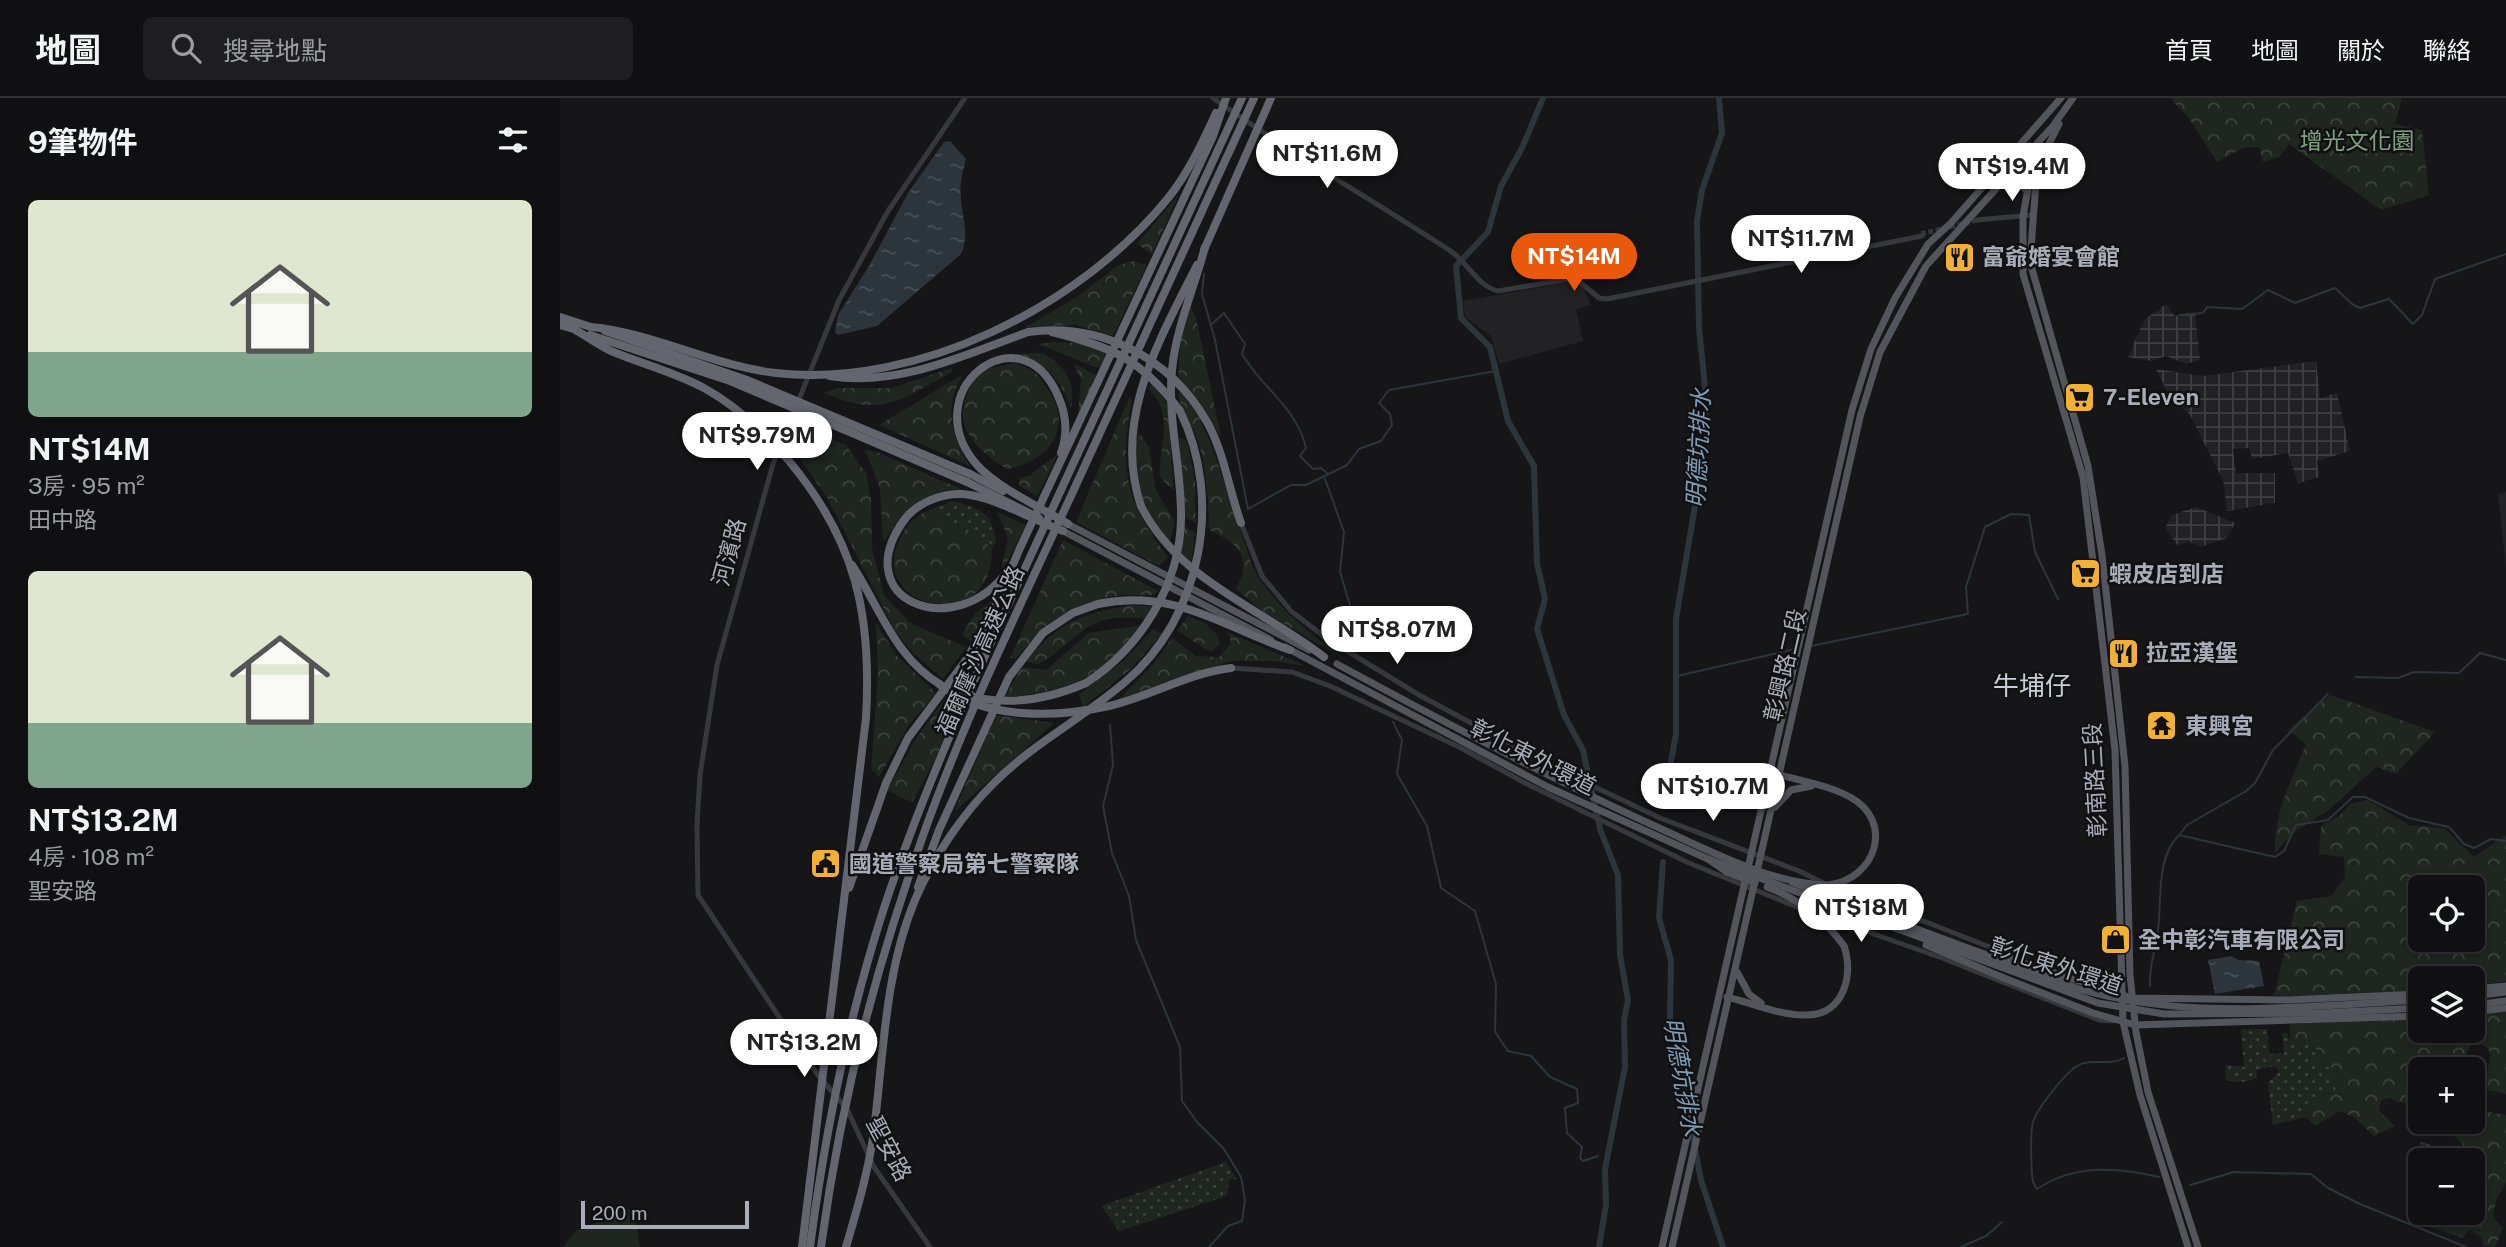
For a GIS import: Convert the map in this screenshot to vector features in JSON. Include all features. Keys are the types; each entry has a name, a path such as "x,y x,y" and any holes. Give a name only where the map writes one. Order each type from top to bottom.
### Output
{"highway":[{"path":"818,374 863,372 953,347 1002,327 1079,282 1116,253 1170,195 1225,98"},
{"path":"846,894 856,875 886,783 908,738 967,660 996,605 1020,548 1213,136 1225,98"},
{"name":"福爾摩沙高速公路","path":"810,1247 827,1130 845,1047 881,920 908,840 992,639 1242,98"},
{"name":"福爾摩沙高速公路","path":"821,1247 831,1171 857,1050 883,955 925,830 1002,644 1254,98"},
{"path":"1271,98 1150,368 1131,426 1130,467 1141,506 1158,536 1188,565 1324,657"},
{"path":"939,684 971,696 1018,701 1046,697 1086,683 1117,660 1136,640 1157,606 1174,565 1181,519 1171,397 1172,372 1179,327 1205,247"},
{"path":"560,317 747,380 969,478 1065,528"},
{"path":"560,325 742,386 969,478"},
{"path":"591,327 613,329 756,370 858,379 888,377 941,363 1028,332 1076,330 1110,338 1150,361 1180,387 1207,422 1241,523"},
{"path":"574,329 609,350 670,371 707,390 754,425 820,500 885,626 901,648 939,684 975,705 992,709 1072,712 1110,706 1201,673 1231,668"},
{"path":"915,901 950,837 968,811 994,782 1033,748 1127,681 1170,630 1199,557 1202,534 1199,467 1180,411 1144,369 1129,359 1079,339 1042,330"},
{"path":"1052,479 1067,433 1061,403 1042,372 1018,359 1006,358 985,364 966,381 957,411 962,439 978,466 990,477 1065,528"},
{"path":"1020,548 999,583 979,599 950,608 917,605 898,590 885,562 898,527 920,505 963,494 1065,528"},
{"path":"802,1247 863,756 869,671 867,636 852,565"},
{"path":"846,1247 871,1152 889,987 939,830 1009,677 1043,634 1073,613 1124,598 1171,602 1290,650"}],"main road":[{"path":"2024,140 2061,98"},
{"path":"2024,140 2039,142 2073,98"},
{"path":"2038,167 2067,106"},
{"path":"2024,140 2031,149"},
{"name":"彰興路二段","path":"1672,1247 1754,890 1770,772 1852,410 1871,349 1895,298 1928,244 1951,223 2024,140"},
{"name":"彰興路二段","path":"1662,1247 1745,886 1773,810 1860,417 1880,352 1926,266 2039,142"},
{"name":"彰南路三段","path":"2039,142 2038,167 2027,215 2023,274 2088,504 2115,750 2120,996 2123,1022 2140,1095 2188,1247"},
{"name":"彰南路三段","path":"2031,149 2034,156 2026,191 2032,271 2088,466 2102,555 2125,766 2135,1025 2148,1093 2198,1247"},
{"path":"1999,184 2010,181 2021,184 2026,191"},
{"name":"彰化東外環道","path":"1065,528 1548,788 1708,859 1905,929 2079,989 2142,1004 2288,1006 2408,1001"},
{"name":"彰化東外環道","path":"1065,528 1324,657 1618,810 1905,929 2077,996 2142,1012 2288,1014 2408,1009"},
{"path":"1766,872 1819,885 1853,879 1867,864 1875,840 1869,816 1850,797 1770,772"},
{"path":"1773,810 1791,790 1816,785"},
{"path":"1708,859 1727,872 1792,898 1820,917 1844,946 1850,969 1844,992 1830,1007 1810,1016 1719,996"},
{"name":"彰化東外環道","path":"1905,929 1944,935 2132,998 2212,1000 2408,994"},
{"name":"彰化東外環道","path":"1905,929 1935,949 2004,978 2135,1025 2408,1016"},
{"path":"1736,971 1749,994 1764,1006"},
{"path":"2485,988 2506,986"},
{"path":"2485,995 2506,992"},
{"path":"2485,1004 2506,1001"},
{"path":"2485,1011 2506,1008"}],"street":[{"name":"河濱路","path":"698,895 700,775 717,666 773,464 839,300 888,211 965,98"},
{"path":"1213,98 1258,131 1462,261 1487,288 1498,291 1574,278 1599,298 1607,299 1922,235"},
{"path":"1978,221 2027,215"},
{"path":"1241,523 1262,576 1278,598 1307,624 1419,695 1577,779 1660,818 1757,855 1858,900 2109,988 2120,996"},
{"path":"1231,668 1277,669 1309,678 1461,748 1527,784 1689,863 1777,901 1942,958 2099,1020 2123,1022"},
{"name":"聖安路","path":"698,895 809,1063 847,1109 874,1167 930,1247"},
{"path":"1912,949 1926,922"},
{"path":"1942,958 1950,933"}],"shaded area":[{"path":"1575,281 1584,289 1591,305 1576,309 1583,341 1499,364 1491,336 1465,317 1463,301"},
{"path":"2166,304 2175,316 2195,312 2200,360 2186,364 2166,356 2151,361 2128,357 2144,320"},
{"path":"2316,361 2320,398 2337,393 2350,451 2317,461 2319,477 2298,483 2288,453 2252,459 2249,448 2233,449 2236,473 2275,473 2275,503 2227,511 2223,480 2190,415 2170,397 2156,369 2203,376"},
{"path":"2506,492 2506,569 2498,494"},
{"path":"2196,507 2235,523 2227,538 2200,547 2189,541 2178,546 2165,528 2172,515"}],"green space":[{"name":"增光文化園","path":"2170,98 2402,98 2395,124 2422,130 2429,195 2381,210 2289,144 2279,157 2263,162 2259,147 2245,147 2217,162 2188,117"},
{"path":"1179,194 1152,254 1137,244"},
{"path":"1133,261 1147,265 1113,336 1075,325 1026,327 1078,296 1117,266"},
{"path":"1190,305 1196,318 1221,436 1178,378 1181,333"},
{"path":"1083,343 1107,353 1100,369 1038,344"},
{"path":"1043,353 1068,376 1072,390 1071,408 1063,389 1052,374 1038,362 1019,354"},
{"path":"1014,363 1030,369 1040,378 1056,404 1059,417 1058,430 1045,451 1022,465 1007,469 984,452 971,437 963,420 963,410 973,378 991,368"},
{"path":"1073,363 1098,376 1077,425 1081,379"},
{"path":"952,368 952,372 904,397 877,405 845,401 824,393 837,388 891,388"},
{"path":"963,374 953,398 952,421 958,443 970,466 879,425"},
{"path":"1152,383 1167,403 1174,491 1160,477 1164,421 1162,410 1149,389"},
{"path":"1179,389 1199,417 1213,449 1253,568 1273,597 1297,622 1352,664 1261,610 1236,589 1241,578 1243,560 1235,546 1209,530 1203,463 1196,435 1182,409"},
{"path":"1129,398 1132,400 1126,465 1129,483 1142,518 1168,557 1159,566 1076,522"},
{"path":"794,426 846,445 866,473 871,499 872,548 884,595 910,623 966,647 943,679 914,654 896,633 828,499 789,443"},
{"path":"1139,433 1149,447 1156,490 1175,522 1170,542 1139,491 1134,462"},
{"path":"1179,437 1187,441 1195,481 1196,523 1185,517"},
{"path":"865,450 877,452 963,490 925,498 907,512 883,542 880,488"},
{"path":"1058,454 1037,497 1019,485 1020,478 1029,476"},
{"path":"953,501 978,509 988,518 996,542 992,548 969,530 948,522 937,507"},
{"path":"937,507 948,522 969,530 992,548 987,576 974,594 955,603 934,604 915,597 900,583 894,565 899,541 906,529 924,512"},
{"path":"997,512 1026,525 1000,575 1008,538"},
{"path":"1184,526 1195,533 1191,562 1182,553"},
{"path":"1063,540 1158,591 1152,595 1107,598 1077,609 1050,625 1016,659 1010,658"},
{"path":"994,600 971,641 963,635 969,623"},
{"path":"1133,605 1153,607 1145,619 1109,619 1096,623 1039,664 1026,662 1061,628 1086,616"},
{"path":"1188,616 1205,623 1219,637 1219,645 1211,652 1177,631"},
{"path":"876,623 897,656 936,693 909,725 879,777 871,769 878,674"},
{"path":"1142,625 1114,658 1083,679 1047,691 1005,697 1021,667 1046,670 1089,633"},
{"path":"1153,629 1162,634 1132,668 1083,707 1079,694 1124,660"},
{"path":"1229,633 1306,666 1275,661 1231,661 1117,701 1149,669 1172,638 1196,656 1219,657 1231,644"},
{"path":"2331,695 2435,732 2396,774 2376,767 2329,810 2293,833 2275,853 2280,811 2306,744 2288,730"},
{"path":"946,697 957,704 937,756 912,803 887,790 915,740"},
{"path":"996,715 1054,723 954,812"},
{"path":"2368,800 2409,825 2444,828 2474,857 2506,835 2506,981 2485,984 2485,966 2408,966 2408,993 2319,998 2274,995 2297,901 2331,896 2345,877 2344,857 2319,854 2321,826 2339,816 2350,804"},
{"path":"2506,1007 2506,1094 2487,1090 2485,1087 2491,1056 2488,1048 2479,1044 2470,1046 2467,1057 2408,1057 2408,1103 2391,1098 2381,1100 2379,1111 2395,1126 2374,1136 2354,1117 2339,1111 2316,1126 2306,1117 2307,1104 2314,1097 2336,1092 2333,1068 2321,1065 2314,1043 2295,1046 2290,1043 2290,1024 2408,1018 2408,1043 2485,1043 2485,1010"},
{"path":"2241,1029 2267,1029 2270,1054 2284,1053 2282,1033 2287,1033 2290,1042 2314,1043 2321,1065 2333,1068 2336,1092 2324,1094 2305,1111 2306,1117 2273,1125 2268,1082 2279,1072 2275,1066 2257,1070 2257,1078 2249,1081 2225,1079 2226,1065 2244,1067"},
{"path":"2485,1111 2506,1115 2506,1182 2496,1200 2493,1218 2503,1228 2495,1247 2483,1246 2482,1238 2470,1229 2463,1238 2426,1225 2485,1225 2485,1148 2464,1148 2457,1138 2448,1134 2485,1134"},
{"path":"2421,1142 2435,1148 2420,1148"},
{"path":"1226,1162 1237,1179 1229,1179 1227,1196 1119,1231 1101,1206"},
{"path":"633,1208 640,1247 563,1247 577,1230"}],"water":[{"path":"950,141 966,159 961,188 965,234 961,254 877,326 838,335 835,332 838,315 869,266 908,193 944,142"},
{"path":"2231,956 2238,960 2259,961 2264,986 2215,994 2208,960"}],"waterway":[{"path":"1543,98 1522,148 1501,186 1488,232 1456,266 1461,318 1490,347 1508,421 1534,466 1537,563 1545,599 1537,629 1564,715 1583,750 1600,829 1618,875 1620,955 1628,1000 1624,1020 1625,1067 1605,1169 1606,1205 1599,1247"},
{"name":"明德坑排水","path":"1664,799 1676,734 1676,619 1695,506 1701,489 1697,460 1707,408 1699,327 1697,221 1702,190 1722,133 1719,98"},
{"path":"2180,315 2203,313 2207,307 2242,309 2268,290 2295,303 2335,288 2360,308 2389,299 2413,324 2422,315 2435,279 2506,254"},
{"path":"1204,274 1202,294 1215,340 1248,509 1291,485 1306,485 1347,465 1359,449 1381,441 1392,425 1390,414 1379,403 1389,390 1496,371"},
{"path":"1212,324 1224,313 1245,344 1242,354 1295,421 1306,448 1300,456 1313,469 1321,468 1327,473"},
{"path":"1324,476 1344,532 1340,572 1352,612 1357,642"},
{"path":"1811,646 1968,614 1966,587 1985,527 2011,514 2029,515 2035,552 2058,599"},
{"path":"1677,676 1795,649"},
{"path":"2356,677 2398,678 2414,672 2459,673 2480,653 2506,660"},
{"path":"2180,834 2187,825 2255,783 2273,750 2328,694"},
{"path":"1393,722 1402,740 1397,774 1427,826 1441,888 1475,911 1496,984 1495,1032 1508,1051 1531,1056 1550,1077 1577,1089 1578,1103 1565,1108 1567,1133 1582,1147 1580,1158 1583,1161 1598,1156"},
{"path":"1110,725 1113,765 1103,806 1112,853 1129,896 1136,940 1180,1047 1182,1101 1197,1122 1224,1149 1241,1177 1245,1200 1242,1221 1228,1226 1209,1247"},
{"path":"2150,986 2163,870 2171,845 2179,835 2275,857 2284,851 2296,825 2328,820 2353,797 2365,797 2409,818 2449,827 2464,844 2474,848 2491,839 2506,841"},
{"name":"明德坑排水","path":"1663,862 1659,918 1671,960 1670,1018 1701,1180 1723,1247"},
{"path":"2124,1058 2077,1066 2046,1100 2032,1127 2033,1182 2037,1189 2066,1175 2096,1170 2127,1171 2159,1177"},
{"path":"2190,1185 2234,1172 2311,1174 2328,1188 2360,1204 2466,1247"},
{"path":"1961,1247 1986,1236 2002,1222"}],"tunnel":[{"path":"1921,234 1977,220"}],"place":[{"name":"富爺婚宴會館","path":"1959,257"},
{"name":"7-Eleven","path":"2080,397"},
{"name":"蝦皮店到店","path":"2086,574"},
{"name":"拉亞漢堡","path":"2123,653"},
{"name":"東興宮","path":"2162,726"},
{"name":"國道警察局第七警察隊","path":"826,864"},
{"name":"全中彰汽車有限公司","path":"2115,940"}],"district":[{"name":"牛埔仔","path":"2032,686"}]}
